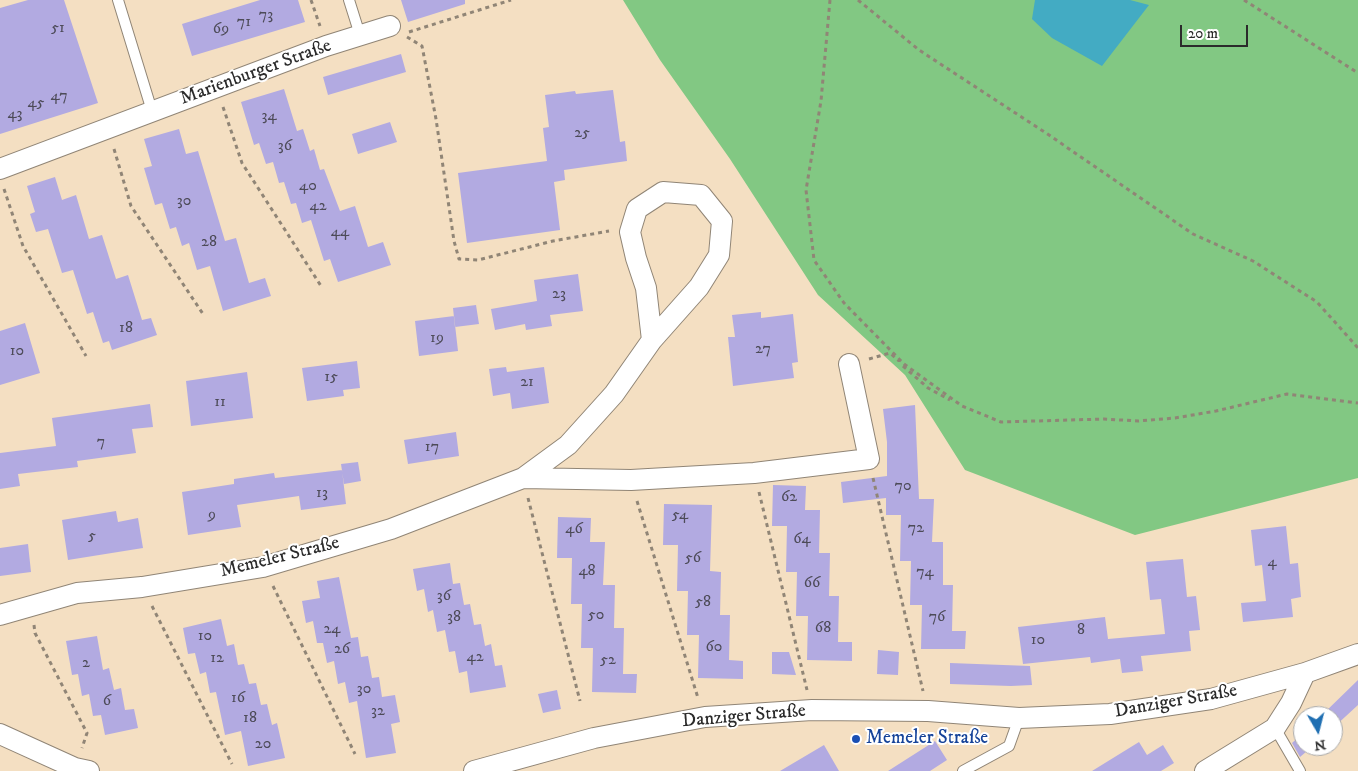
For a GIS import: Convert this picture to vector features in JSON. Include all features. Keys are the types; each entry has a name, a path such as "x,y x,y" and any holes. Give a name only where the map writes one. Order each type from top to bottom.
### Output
{"street":[{"name":"Marienburger Straße","path":"1,178 108,128 326,46 390,26"},
{"name":"Memeler Straße","path":"0,615 77,594 142,587 263,567 391,529 523,478 568,445 614,394 652,340 699,287 719,254 722,221 701,195 663,192 637,209 630,232 646,288 652,340"},
{"path":"849,364 869,459"},
{"name":"Memeler Straße","path":"523,478 631,480 754,473 869,459"},
{"name":"Danziger Straße","path":"474,771 594,738 706,717 812,710 928,711 1019,718 1110,714 1211,700 1305,673 1358,654"},
{"path":"1205,771 1275,728 1291,703 1305,673"},
{"path":"0,734 82,769"}],"lane":[{"path":"118,0 152,111"},
{"path":"349,0 360,35"},
{"path":"963,771 1009,746 1019,718"},
{"path":"1275,728 1300,771"}],"path":[{"path":"311,0 326,46"},
{"path":"511,0 403,34 422,46 436,119 454,241 459,258 478,260 514,249 600,232"},
{"path":"830,0 821,101 806,190 814,260 844,303 904,364 962,406"},
{"path":"858,0 919,50 1193,234 1252,261 1317,302 1358,348"},
{"path":"1244,0 1358,73"},
{"path":"216,88 242,162 320,286"},
{"path":"108,128 131,206 203,314"},
{"path":"1,178 23,246 86,356"},
{"path":"849,364 890,353 928,388 962,406 1001,422 1104,419 1138,421 1175,418 1216,411 1287,394 1358,403"},
{"path":"869,459 917,670"},
{"path":"754,473 804,680"},
{"path":"523,478 580,701"},
{"path":"631,480 691,682"},
{"path":"263,567 356,754"},
{"path":"142,587 232,764"},
{"path":"31,605 35,633 87,733 82,769"}],"green space":[{"path":"623,0 1358,0 1358,478 1135,535 965,470 905,375 818,295 730,159 660,60"}],"water":[{"path":"1035,0 1130,0 1149,5 1102,66 1052,38 1032,19"}],"building":[{"path":"28,0 64,0 98,103 0,134 0,8"},
{"path":"260,0 298,0 305,22 192,56 182,24"},
{"path":"401,0 465,0 465,4 408,22"},
{"path":"401,54 406,72 328,95 323,77"},
{"path":"284,89 297,131 303,129 310,151 314,149 320,170 324,169 340,211 355,206 368,247 383,242 391,265 338,282 330,259 324,261 311,220 302,223 296,203 291,204 284,182 279,183 273,162 266,164 259,143 254,145 241,102"},
{"path":"613,90 620,142 625,141 627,161 564,170 565,180 554,182 560,230 467,243 458,173 547,161 543,128 549,127 545,95 575,91 576,94"},
{"path":"390,122 397,142 358,154 352,134"},
{"path":"179,129 186,154 198,151 225,241 236,238 249,283 265,278 271,296 223,311 210,266 197,270 189,243 182,246 176,227 170,229 162,203 155,205 144,168 152,166 144,139"},
{"path":"55,177 62,200 76,195 89,239 102,235 116,279 128,275 142,320 151,318 157,335 112,350 109,341 103,343 93,312 87,314 73,270 62,273 48,229 36,232 30,214 35,212 27,186"},
{"path":"578,274 583,311 550,315 552,326 526,330 525,324 495,330 491,309 537,301 534,280"},
{"path":"476,305 479,324 455,327 453,308"},
{"path":"761,312 761,318 793,314 798,362 792,363 794,378 733,386 728,337 735,337 732,315"},
{"path":"454,316 458,351 419,356 415,321"},
{"path":"25,323 40,373 0,385 0,331"},
{"path":"357,361 360,388 343,390 344,396 307,401 302,368"},
{"path":"506,367 507,372 544,367 549,403 512,409 510,393 493,396 489,369"},
{"path":"247,372 253,418 191,426 186,381"},
{"path":"150,404 153,427 132,429 136,453 77,461 78,467 18,474 20,486 0,489 0,453 56,446 52,418"},
{"path":"915,405 919,499 934,499 932,542 943,542 943,585 953,585 952,631 966,631 965,649 921,649 922,605 910,605 911,561 900,561 901,515 886,515 886,498 843,503 841,482 887,476 887,442 883,409"},
{"path":"456,432 459,456 408,464 404,440"},
{"path":"358,462 361,481 344,484 341,464"},
{"path":"342,470 346,504 301,510 299,496 237,505 241,527 188,535 182,492 234,484 234,479 274,473 275,478"},
{"path":"773,485 806,486 805,510 820,510 819,553 830,553 829,596 839,596 838,642 852,642 852,661 807,660 808,616 796,616 797,572 786,572 787,526 772,526"},
{"path":"664,504 712,505 710,571 721,572 720,615 730,615 729,660 743,661 743,679 698,678 699,635 687,635 688,591 677,591 678,545 663,545"},
{"path":"116,511 118,522 138,518 143,548 68,560 62,520"},
{"path":"558,517 591,518 590,542 605,542 603,585 615,585 614,628 624,628 623,674 637,674 636,693 592,692 593,648 581,648 582,604 571,604 572,558 557,558"},
{"path":"1286,526 1290,564 1298,563 1301,597 1291,599 1293,617 1243,622 1241,603 1266,601 1262,565 1255,566 1251,530"},
{"path":"28,544 31,572 0,576 0,548"},
{"path":"1183,559 1187,597 1196,596 1200,630 1189,631 1191,651 1141,656 1143,671 1122,673 1120,659 1091,663 1090,657 1023,664 1018,627 1105,617 1108,639 1165,634 1161,599 1150,600 1146,562"},
{"path":"450,563 453,584 460,583 464,605 470,604 474,625 481,624 485,646 491,644 495,666 502,665 506,687 470,693 467,671 459,673 455,651 449,652 445,630 437,632 433,610 428,612 424,589 417,591 413,569"},
{"path":"339,577 351,638 358,637 361,657 368,656 372,678 379,677 382,697 395,695 400,722 391,724 396,753 366,758 357,701 349,703 345,682 338,684 334,661 327,663 323,643 317,643 313,621 306,623 302,601 320,598 317,581"},
{"path":"221,619 227,646 234,644 238,665 244,664 249,684 256,683 261,705 267,704 272,725 277,723 285,758 248,766 241,731 225,735 216,692 210,693 206,672 200,674 195,653 188,654 183,628"},
{"path":"97,636 103,670 109,668 114,690 121,688 125,710 134,709 138,728 105,735 101,715 93,716 89,694 82,696 78,674 72,675 66,641"},
{"path":"878,650 899,652 898,675 877,674"},
{"path":"772,652 789,652 796,675 772,674"},
{"path":"950,663 1030,666 1032,685 950,684"},
{"path":"1358,680 1358,705 1343,719 1343,706 1331,706"},
{"path":"557,690 561,709 543,713 538,694"},
{"path":"935,741 947,760 930,771 888,771"},
{"path":"1139,742 1147,755 1163,745 1174,763 1161,771 1092,771"},
{"path":"824,745 839,771 780,771"}],"place":[{"name":"Memeler Straße","path":"856,739"}]}
